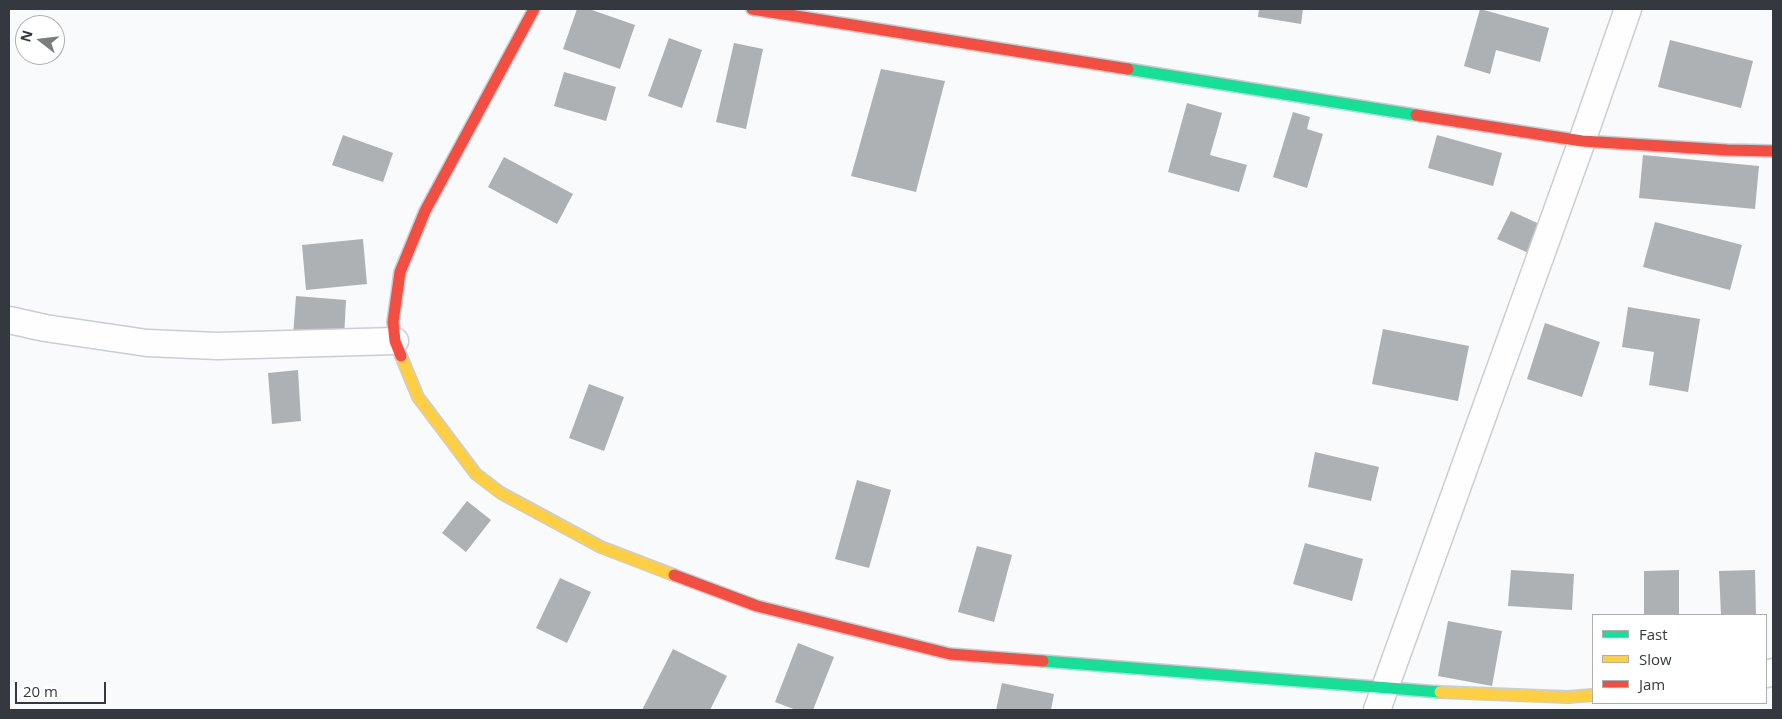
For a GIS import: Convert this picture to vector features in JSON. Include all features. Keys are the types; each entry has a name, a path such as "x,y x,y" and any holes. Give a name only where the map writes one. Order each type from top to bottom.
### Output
{"street":[{"path":"534,9 425,211 400,272 393,322 395,342 418,397 476,474 501,492 601,547 757,606 950,654 1381,699 1463,694 1568,697 1592,695"},
{"path":"752,9 1582,141 1773,151"},
{"path":"1381,699 1628,9"},
{"path":"9,320 45,328 147,343 217,346 395,342"}],"building":[{"path":"577,9 589,9 635,25 620,69 563,49"},
{"path":"1259,9 1303,9 1301,24 1258,17"},
{"path":"1480,9 1549,28 1540,62 1496,50 1490,74 1464,66"},
{"path":"669,38 702,50 682,108 648,96"},
{"path":"1670,40 1753,61 1741,108 1658,87"},
{"path":"734,43 763,49 746,129 716,122"},
{"path":"881,69 945,81 916,192 851,176"},
{"path":"564,72 616,87 606,121 554,106"},
{"path":"1187,103 1222,113 1210,155 1247,165 1239,192 1168,172"},
{"path":"1293,112 1310,117 1307,129 1323,134 1307,188 1273,177"},
{"path":"343,135 393,153 383,182 332,165"},
{"path":"1437,135 1502,153 1493,186 1428,168"},
{"path":"1643,155 1759,166 1755,209 1639,198"},
{"path":"504,157 573,194 557,224 488,187"},
{"path":"1511,211 1546,227 1533,255 1497,239"},
{"path":"1655,222 1742,245 1730,290 1643,267"},
{"path":"363,239 367,284 306,290 302,245"},
{"path":"296,296 346,300 344,339 293,336"},
{"path":"1628,307 1700,319 1688,392 1649,385 1654,352 1622,347"},
{"path":"1545,323 1600,342 1582,397 1527,379"},
{"path":"1383,329 1469,346 1458,401 1372,384"},
{"path":"298,370 301,421 272,424 268,373"},
{"path":"589,384 624,397 604,451 569,438"},
{"path":"1315,452 1379,467 1371,501 1308,487"},
{"path":"857,480 891,490 869,568 835,559"},
{"path":"467,501 491,520 466,552 442,533"},
{"path":"1305,543 1363,559 1352,601 1293,584"},
{"path":"977,546 1012,555 994,622 958,612"},
{"path":"1511,570 1574,574 1572,610 1508,606"},
{"path":"1679,570 1679,614 1644,614 1644,571"},
{"path":"1755,570 1756,614 1721,614 1719,571"},
{"path":"560,578 591,592 567,643 536,628"},
{"path":"1448,621 1502,631 1492,686 1438,676"},
{"path":"798,643 834,657 813,710 796,710 775,702"},
{"path":"673,649 727,676 710,710 642,710"},
{"path":"1002,683 1054,694 1051,710 996,710"}],"traffic: fast":[{"path":"1128,69 1416,115"},
{"path":"1043,661 1440,692"}],"traffic: slow":[{"path":"401,356 418,397 476,474 501,493 601,547 674,575"},
{"path":"1440,692 1568,697 1592,695"}],"traffic: jam":[{"path":"401,356 395,341 393,322 400,272 425,211 534,9"},
{"path":"752,9 1128,69"},
{"path":"1416,115 1582,141 1773,151"},
{"path":"674,575 757,606 950,654 1043,661"}]}
